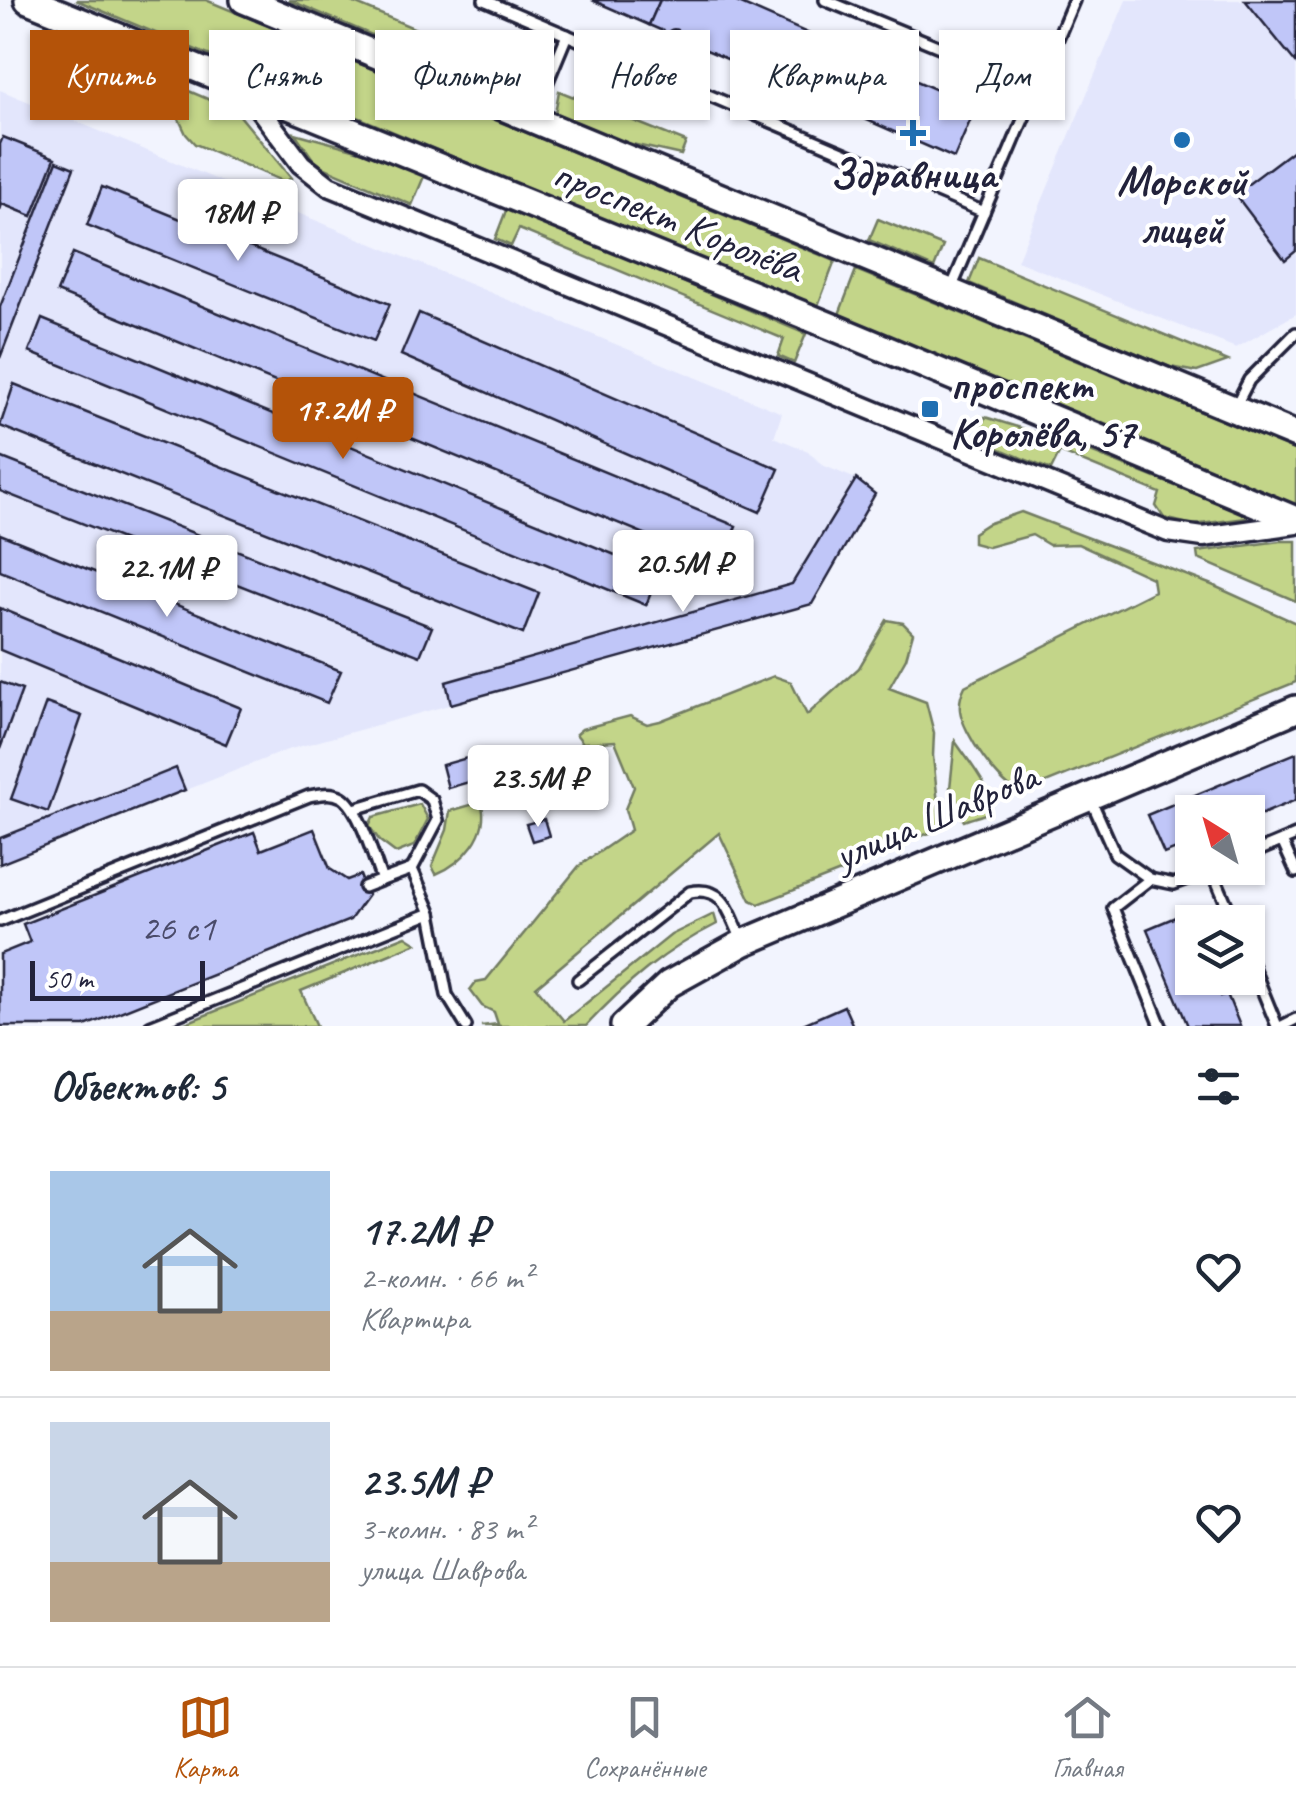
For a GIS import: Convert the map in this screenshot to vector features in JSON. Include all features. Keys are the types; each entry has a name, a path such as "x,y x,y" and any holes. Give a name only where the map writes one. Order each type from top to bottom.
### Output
{"street":[{"name":"проспект Королёва","path":"28,0 209,75"},
{"name":"проспект Королёва","path":"244,0 375,54"},
{"path":"268,120 301,164 329,186 1168,532 1203,537 1296,522"},
{"name":"проспект Королёва","path":"320,120 747,292 1296,522"},
{"name":"проспект Королёва","path":"534,120 1296,435"},
{"name":"улица Шаврова","path":"624,1026 670,984 744,942 1296,709"}],"lane":[{"path":"484,0 574,38"},
{"path":"825,0 939,47"},
{"path":"1061,30 1074,0"},
{"path":"554,66 567,35"},
{"path":"710,96 984,212"},
{"path":"950,292 1023,120"},
{"path":"1234,409 1249,380 1296,333"},
{"path":"354,810 418,790 428,795 438,820 412,869 364,887"},
{"path":"0,921 309,796 328,793 344,798 354,810 382,880"},
{"path":"1089,795 1116,854 1150,879 1175,884"},
{"path":"1265,848 1296,835"},
{"path":"1282,840 1296,872"},
{"path":"412,869 431,913 447,995 466,1026"},
{"path":"1150,879 1113,908 1161,1026"},
{"path":"578,980 690,892 706,888 716,893 744,942"},
{"path":"150,1026 431,913"},
{"path":"1265,993 1280,1026 1296,1020"}],"shaded area":[{"name":"Морской лицей","path":"1126,0 1296,0 1296,314 1236,348 1017,261"},
{"path":"0,90 30,102 30,120 73,120 782,413 774,437 808,451 822,465 856,479 875,494 812,604 287,750 0,864"}],"green space":[{"path":"76,0 206,0 278,30 209,30 209,55 189,47 189,30 148,30"},
{"path":"289,0 347,0 418,30 375,30 375,36"},
{"path":"355,62 375,70 375,120 495,120 835,261 817,308 355,116"},
{"path":"189,91 209,100 209,120 243,120 291,178 285,182 195,144 179,120 189,120"},
{"path":"559,91 574,97 574,120 631,120 686,142 681,155 623,142 555,113"},
{"path":"295,133 375,155 425,174 412,205 325,168 313,159"},
{"path":"507,208 806,334 794,363 778,356 784,339 519,229 511,246 495,239"},
{"path":"878,219 943,246 934,268 869,240"},
{"path":"979,258 1228,361 1197,372 1170,367 969,283"},
{"path":"856,270 1296,451 1296,505 838,317"},
{"path":"985,417 1063,441 1246,514 1246,518 1193,525 1164,518 1156,506 1160,493 1060,452 1051,470 976,439"},
{"path":"1021,512 1212,585 1296,623 1296,682 1021,793 1012,789 983,758 967,731 960,707 965,686 1154,591 1152,578 1078,544 1049,545 1032,535 988,547 973,543 973,533"},
{"path":"1296,541 1296,601 1198,559 1197,552"},
{"path":"887,620 903,623 913,633 906,658 889,688 926,702 934,733 938,830 759,904 751,900 719,833 536,987 564,1021 671,935 714,914 717,924 647,969 586,1026 481,1026 498,1024 494,1012 482,1006 470,990 476,982 486,980 579,866 631,830 625,809 634,787 615,741 583,743 576,734 630,716 647,724 660,721 774,676 791,682 807,715 859,668"},
{"path":"955,741 986,788 991,806 988,812 964,821 950,788"},
{"path":"481,802 482,825 472,846 436,874 432,866 447,830 450,811"},
{"path":"420,804 428,819 414,846 396,853 369,826 373,817"},
{"path":"406,936 417,943 301,991 317,1026 178,1026"}],"building":[{"path":"592,0 660,0 649,25"},
{"path":"660,0 732,0 800,30 730,30 730,60 710,52 710,30 660,30 649,25"},
{"path":"1245,0 1296,0 1296,63"},
{"path":"919,82 939,91 939,120 970,120 954,158 867,120 919,120"},
{"path":"3,137 55,158 32,216 2,204 0,210"},
{"path":"1296,148 1296,251 1285,260 1235,194"},
{"path":"57,161 74,168 0,358 0,307"},
{"path":"102,187 390,304 374,341 87,225"},
{"path":"73,253 736,526 720,565 57,292"},
{"path":"419,313 779,469 760,512 401,355"},
{"path":"42,319 659,573 646,605 29,352"},
{"path":"14,384 539,593 523,634 0,426"},
{"path":"0,457 432,627 420,656 0,491"},
{"path":"856,479 875,494 812,604 451,704 446,682 792,584"},
{"path":"0,534 341,671 327,703 0,571"},
{"path":"0,608 241,708 226,744 0,650"},
{"path":"0,682 22,690 0,749"},
{"path":"46,703 82,716 48,812 11,799"},
{"path":"1296,753 1296,800 1265,813 1265,795 1195,795"},
{"path":"481,754 487,777 448,788 442,765"},
{"path":"176,768 185,790 0,864 0,838"},
{"path":"1175,803 1175,850 1164,854 1147,815"},
{"path":"544,819 549,836 532,841 526,824"},
{"path":"314,829 330,869 347,880 360,875 368,895 350,920 85,1026 0,1026 0,954 30,942 23,924 254,832 261,850"},
{"path":"1175,917 1175,995 1227,995 1240,1026 1188,1026 1147,929"},
{"path":"844,1006 853,1026 802,1026 803,1024"}],"place":[{"name":"Здравница","path":"913,133"},
{"name":"Морской лицей","path":"1182,140"},
{"name":"проспект Королёва, 57","path":"930,409"}]}
